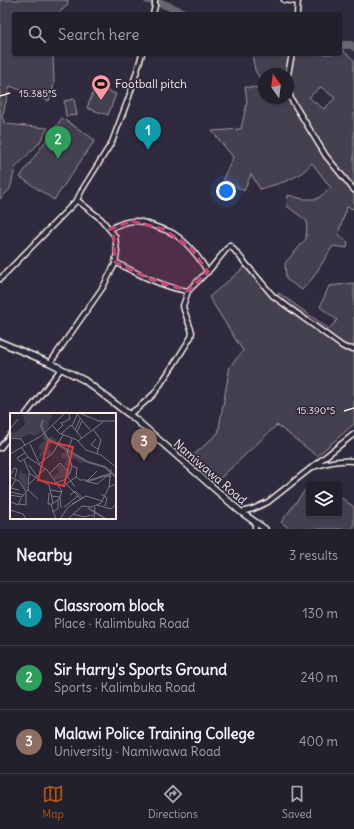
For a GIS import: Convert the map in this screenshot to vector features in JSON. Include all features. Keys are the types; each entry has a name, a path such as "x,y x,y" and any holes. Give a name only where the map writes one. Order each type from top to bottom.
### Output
{"street":[{"path":"154,12 155,0"},
{"path":"284,0 298,1 296,12"},
{"path":"0,279 77,200 112,142 129,96 141,56"},
{"path":"289,68 292,56"},
{"path":"294,104 326,156 354,190"},
{"path":"50,363 103,287 115,262 117,252 116,240 110,229 94,213 77,200"},
{"path":"110,229 132,221 142,221 163,229 174,234 190,247 208,272"},
{"path":"129,414 154,394 191,337 192,332 184,310 188,290 208,272 230,245 274,296 342,346 354,349"},
{"path":"115,262 149,278 178,289 188,290"},
{"name":"Namiwawa Road","path":"0,342 50,363 84,380 129,414 241,512 265,529"},
{"path":"27,413 61,369"},
{"path":"241,512 253,509 268,502 354,434"},
{"path":"0,448 10,435"},
{"path":"311,468 341,460 354,461"},
{"path":"255,522 255,529"}],"highlighted area":[{"path":"132,221 163,229 190,247 208,272 188,291 149,279 115,262 113,233 110,229"}],"shaded area":[{"path":"0,0 68,0 67,6 60,12 12,12 12,56 53,56 54,85 49,101 10,86 2,117 5,124 48,128 39,143 15,168 10,189 0,199"},
{"path":"342,50 354,60 354,209 347,207 338,234 348,242 347,248 333,246 312,279 302,290 286,279 285,263 306,239 307,221 287,206 288,195 303,199 317,199 331,188 312,163 307,169 295,177 282,183 260,189 251,174 244,191 223,179 233,157 212,131 241,129 247,101 245,87 258,88 258,104 294,104 294,68 258,68 258,75 255,70 252,56 342,56","holes":["321,87 335,98 324,109 309,97"]},
{"name":"Football pitch","path":"95,87 116,94 108,115 87,108"},
{"path":"74,99 77,115 66,116 64,101"},
{"path":"62,118 95,140 54,200 20,177"},
{"path":"247,265 276,300 279,293 329,329 337,320 320,307 329,286 354,283 354,424 317,456 277,425 212,486 185,463 218,433 230,366 243,351 209,297"},
{"path":"306,489 306,517 342,517 342,498 354,507 354,529 290,529 281,522"}],"waterway":[{"path":"148,0 182,12"},
{"path":"342,45 351,45 354,47"}],"place":[{"name":"Football pitch","path":"101,101"},
{"name":"Classroom block","path":"148,150"},
{"name":"Sir Harry's Sports Ground","path":"58,159"},
{"name":"Malawi Police Training College","path":"144,461"}]}
